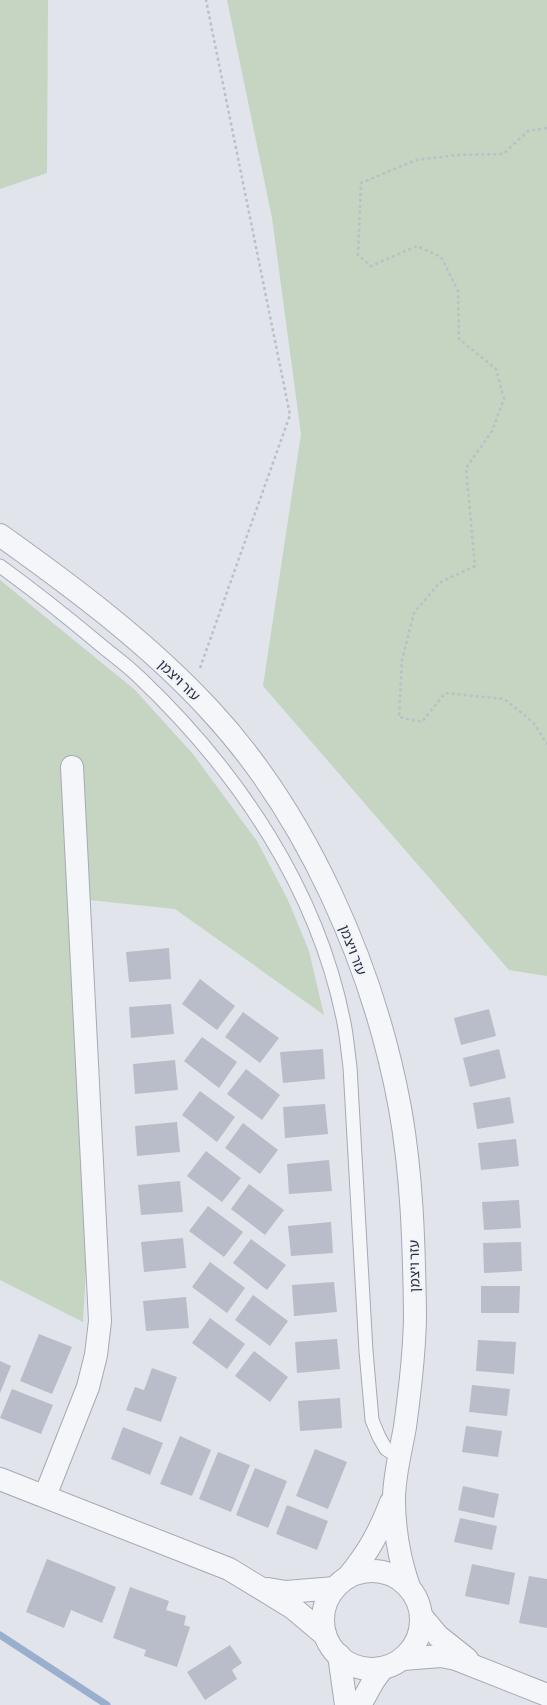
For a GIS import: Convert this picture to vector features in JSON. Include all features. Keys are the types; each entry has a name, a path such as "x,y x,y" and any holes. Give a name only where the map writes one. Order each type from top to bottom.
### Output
{"street":[{"name":"עזר ויצמן","path":"0,535 35,560 159,661 209,709 246,752 291,820 328,887 356,953 382,1026 400,1108 410,1182 414,1257 415,1334 405,1426 394,1495"},
{"path":"45,1496 88,1387 96,1355 100,1321 72,767"},
{"path":"0,1479 229,1569 263,1588 293,1608 325,1635 333,1649 344,1660 358,1668 373,1670 389,1667 403,1659 414,1648 420,1633 422,1617 418,1602 410,1587 401,1562 395,1530 394,1495"},
{"path":"325,1635 323,1619 326,1602 367,1553 382,1524 394,1495"},
{"path":"263,1588 286,1592 341,1583 363,1571 380,1571 396,1577 410,1587"},
{"path":"422,1617 438,1636 480,1667"},
{"path":"339,1655 346,1705"},
{"path":"403,1659 441,1656 480,1667 547,1695"},
{"path":"360,1705 374,1680 383,1668"}],"lane":[{"path":"0,566 77,625 138,676 188,726 224,769 261,822 289,870 315,926 333,979 344,1023 350,1067 366,1351 372,1420 386,1449 400,1458"}],"path":[{"path":"192,692 290,415 206,0"},
{"path":"547,128 528,131 503,154 457,155 416,160 361,183 358,255 371,266 417,246 441,257 458,291 459,339 496,369 504,399 492,430 466,468 475,566 439,583 414,613 402,660 399,717 422,722 446,693 504,698 533,722 547,744"}],"green space":[{"path":"0,0 48,0 47,173 0,189"},
{"path":"227,0 547,0 547,976 509,970 263,686 301,434 272,218"},
{"path":"0,580 134,689 193,754 257,841 288,900 309,951 324,1015 175,909 70,898 86,1268 83,1322 0,1280"}],"building":[{"path":"169,948 171,979 129,982 126,952"},
{"path":"200,979 235,1006 217,1030 182,1004"},
{"path":"171,1004 174,1034 131,1038 129,1007"},
{"path":"489,1009 496,1036 461,1045 454,1018"},
{"path":"243,1012 279,1038 260,1063 225,1037"},
{"path":"202,1037 237,1062 219,1088 184,1061"},
{"path":"323,1049 325,1079 283,1083 280,1052"},
{"path":"499,1049 506,1078 470,1087 463,1058"},
{"path":"175,1060 178,1090 135,1094 133,1064"},
{"path":"246,1069 280,1095 262,1120 227,1094"},
{"path":"200,1091 235,1117 217,1142 182,1115"},
{"path":"510,1097 514,1123 477,1129 473,1103"},
{"path":"325,1104 328,1134 285,1138 283,1107"},
{"path":"177,1122 180,1152 137,1156 135,1126"},
{"path":"243,1123 278,1150 260,1174 225,1148"},
{"path":"516,1139 519,1166 481,1170 478,1143"},
{"path":"206,1151 241,1178 222,1202 187,1176"},
{"path":"329,1160 332,1191 289,1194 287,1164"},
{"path":"180,1181 183,1212 141,1215 138,1185"},
{"path":"249,1184 284,1210 265,1235 231,1209"},
{"path":"519,1200 521,1228 484,1230 482,1202"},
{"path":"208,1206 243,1232 224,1257 189,1231"},
{"path":"331,1222 333,1253 291,1256 288,1226"},
{"path":"183,1238 186,1268 144,1272 141,1242"},
{"path":"251,1239 286,1265 267,1290 233,1263"},
{"path":"521,1242 522,1271 484,1273 483,1243"},
{"path":"210,1262 245,1288 227,1313 192,1287"},
{"path":"334,1282 337,1312 294,1316 292,1285"},
{"path":"481,1286 520,1286 519,1313 481,1313"},
{"path":"253,1295 288,1321 270,1346 235,1320"},
{"path":"186,1297 189,1328 146,1331 143,1301"},
{"path":"210,1318 245,1344 227,1369 192,1343"},
{"path":"39,1334 72,1347 52,1394 20,1381"},
{"path":"337,1339 340,1369 297,1373 295,1342"},
{"path":"478,1340 516,1342 514,1374 476,1371"},
{"path":"254,1351 288,1377 270,1402 235,1376"},
{"path":"0,1361 11,1366 0,1393"},
{"path":"152,1368 177,1377 161,1422 126,1410 135,1387 144,1390"},
{"path":"472,1385 510,1389 507,1416 469,1412"},
{"path":"12,1389 53,1405 41,1434 0,1418"},
{"path":"340,1398 342,1428 300,1431 298,1401"},
{"path":"466,1426 502,1431 498,1457 462,1452"},
{"path":"123,1427 163,1443 150,1475 111,1459"},
{"path":"180,1436 211,1450 192,1496 160,1484"},
{"path":"315,1449 347,1462 328,1509 296,1496"},
{"path":"218,1452 250,1465 231,1512 199,1499"},
{"path":"255,1468 287,1481 268,1528 236,1515"},
{"path":"463,1486 499,1494 494,1518 458,1510"},
{"path":"287,1505 328,1521 317,1550 276,1534"},
{"path":"460,1518 497,1526 492,1550 454,1542"},
{"path":"47,1559 116,1587 102,1623 71,1610 64,1628 26,1612"},
{"path":"472,1564 515,1573 509,1605 465,1596"},
{"path":"529,1576 547,1579 547,1628 519,1623"},
{"path":"130,1587 169,1601 166,1610 186,1616 184,1625 190,1627 177,1667 144,1656 146,1650 113,1638"},
{"path":"230,1645 242,1663 232,1670 237,1679 205,1700 187,1672"}],"waterway":[{"path":"0,1635 107,1705"}]}
